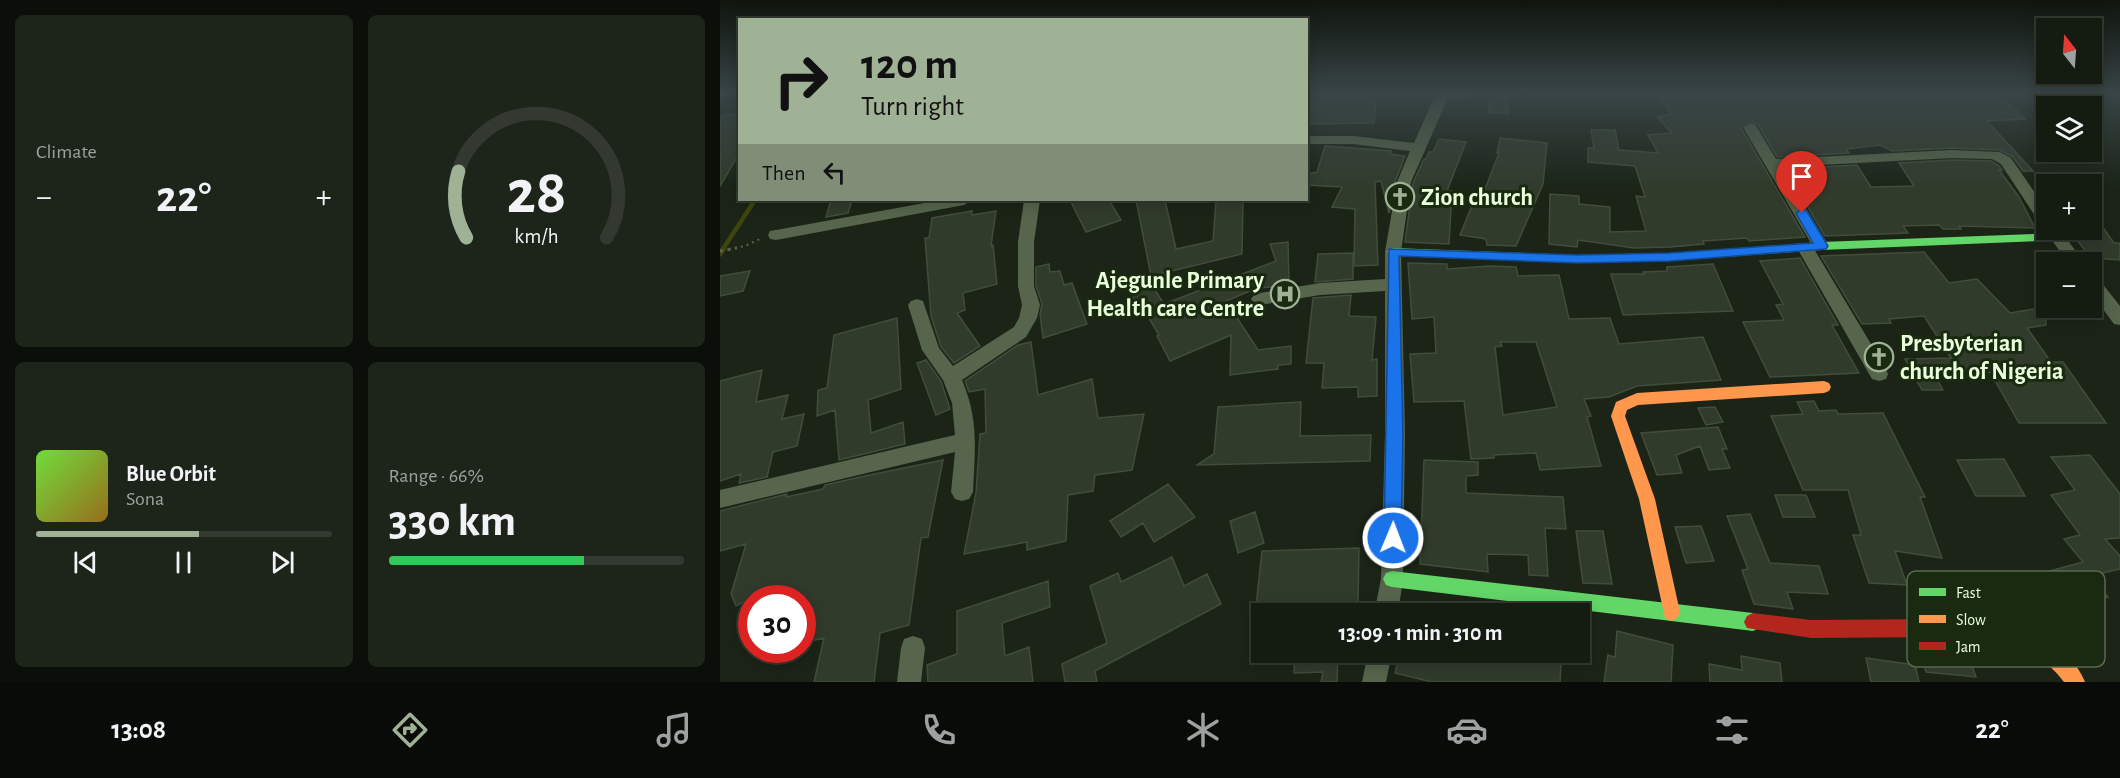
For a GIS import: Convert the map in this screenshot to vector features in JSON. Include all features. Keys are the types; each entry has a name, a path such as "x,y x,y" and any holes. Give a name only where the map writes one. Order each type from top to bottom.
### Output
{"main road":[{"path":"1393,252 1577,259 1670,257 2036,234"},
{"path":"1671,612 1647,499 1618,416 1622,406 1637,399 1824,387"},
{"path":"1392,579 1811,629 1907,628"},
{"path":"2066,667 2076,682"}],"street":[{"path":"1388,603 1392,579 1395,435 1393,252 1404,182 1430,125"},
{"path":"1750,127 1774,163 1813,247 1879,374"},
{"path":"1308,140 1353,140 1419,148"},
{"path":"1774,163 1952,154 1995,155 2006,161 2036,206"},
{"path":"776,235 959,201"},
{"path":"951,377 1020,332 1028,318 1031,305 1026,286 1026,242 1032,201"},
{"path":"2059,240 2068,252"},
{"path":"1260,299 1320,289 1393,285"},
{"path":"2102,295 2120,319"},
{"path":"917,305 931,350 951,377 962,403 966,441 962,492"},
{"path":"720,499 966,441"},
{"path":"909,682 914,648"},
{"path":"1374,682 1378,663"}],"path":[{"path":"720,250 745,246"}],"building":[{"path":"720,125 738,125 738,155 720,186"},
{"path":"1664,125 1742,125 1741,128 1805,237 1749,241 1747,238 1703,241 1704,244 1634,248 1578,240 1577,247 1549,244 1550,194 1579,196 1579,204 1610,207 1610,232 1646,231 1636,196 1645,197 1635,166 1588,162 1588,148 1594,148 1591,130 1615,130 1619,150 1658,153 1648,135 1672,133"},
{"path":"1758,125 1991,125 2033,171 2023,171 2013,157 2000,150 1952,148 1892,151 1880,145 1846,149 1849,153 1777,157"},
{"path":"1500,138 1547,143 1543,184 1516,246 1487,245 1486,239 1460,235 1477,193 1483,194 1499,153 1497,153"},
{"path":"1439,139 1466,142 1447,191 1452,191 1449,244 1405,242 1413,183 1424,159 1429,152 1433,152"},
{"path":"1325,146 1391,151 1390,154 1405,156 1395,182 1389,213 1381,181 1375,182 1378,265 1354,266 1355,209 1332,207 1342,187 1308,185 1308,174 1317,172"},
{"path":"1952,160 1991,161 1999,166 2002,170 1999,170 2019,197 2035,228 1959,226 1961,229 1943,229 1939,225 1903,226 1908,233 1825,236 1785,169 1857,165 1871,187 1914,186 1899,163"},
{"path":"831,201 852,201 848,213 826,217"},
{"path":"1070,201 1110,201 1121,220 1086,232"},
{"path":"1136,201 1165,201 1176,249 1213,241 1216,201 1243,201 1242,254 1151,276"},
{"path":"972,211 972,215 996,211 991,246 993,245 997,284 963,293 965,310 957,313 980,346 954,363 941,347 931,316 925,238 929,238 932,218"},
{"path":"2102,226 2114,243 2120,243 2120,260 2102,259 2102,252 2086,252 2077,240 2102,240"},
{"path":"1288,242 1289,286 1257,288 1226,301 1258,350 1291,346 1291,364 1278,365 1278,369 1230,375 1231,335 1170,361 1157,336 1159,335 1143,308 1140,309 1125,285 1146,276 1164,304 1276,261 1270,244"},
{"path":"1924,252 1949,283 1977,279 2010,313 2036,309 2036,318 2046,318 2046,325 2027,328 2051,362 2063,362 2106,423 2019,423 1990,372 1933,373 1943,390 1922,390 1905,359 1951,358 1924,316 1889,319 1891,323 1862,324 1821,256"},
{"path":"1353,253 1353,279 1315,282 1318,254"},
{"path":"1800,258 1838,325 1832,325 1859,373 1770,377 1743,322 1784,320 1776,305 1783,304 1760,261"},
{"path":"1408,263 1447,264 1447,269 1516,267 1518,276 1559,275 1569,319 1610,318 1619,344 1703,337 1721,380 1637,386 1609,397 1584,399 1591,416 1587,417 1601,466 1540,470 1536,453 1494,455 1494,458 1471,459 1464,401 1414,402 1410,354 1436,353 1434,317 1412,319","holes":["1500,342 1536,342 1557,407 1503,415 1495,347 1502,346"]},
{"path":"1049,264 1050,272 1060,271 1064,285 1072,283 1087,324 1043,338 1040,314 1042,304 1036,286 1036,267"},
{"path":"1713,264 1733,311 1623,315 1611,274 1644,274 1643,272 1667,271 1667,267"},
{"path":"750,271 743,291 720,296 720,276"},
{"path":"1351,295 1349,316 1376,317 1372,360 1377,359 1377,396 1358,397 1358,387 1322,388 1324,363 1306,363 1313,298"},
{"path":"897,318 901,389 868,400 871,433 903,422 905,444 839,460 835,410 817,416 818,390 827,388 834,335"},
{"path":"1031,342 1038,395 1092,379 1098,418 1144,414 1132,470 1095,475 1093,491 1068,495 1066,541 1027,550 1027,542 964,554 976,493 980,434 986,433 985,389 969,392 965,381 1018,345"},
{"path":"926,360 941,381 950,409 936,415 917,363"},
{"path":"762,370 756,402 788,395 782,419 804,414 797,446 773,452 767,477 739,483 741,474 720,481 720,381"},
{"path":"1814,401 1819,411 1836,410 1838,414 1883,413 1925,497 1920,497 1942,558 1895,551 1907,585 1869,583 1853,535 1861,535 1848,490 1803,490 1771,416 1803,414 1797,402"},
{"path":"1301,402 1300,436 1371,435 1370,461 1197,465 1214,454 1218,407"},
{"path":"1715,407 1723,422 1706,425 1698,408"},
{"path":"1718,427 1727,449 1722,449 1730,468 1709,470 1700,446 1676,455 1682,473 1657,475 1641,433"},
{"path":"2090,455 2120,494 2120,538 2105,539 2120,556 2120,569 2105,572 2050,571 2083,562 2064,539 2080,535 2051,495 2075,490 2051,457"},
{"path":"2004,459 2025,496 1976,496 1957,460"},
{"path":"943,460 928,537 921,538 909,625 880,633 874,682 814,682 824,638 816,640 816,585 738,585 738,605 736,606 731,594 746,544 720,551 720,511 787,494 786,497 823,489 825,485"},
{"path":"1424,460 1478,462 1478,475 1466,476 1466,493 1563,497 1566,529 1545,528 1548,576 1529,575 1528,555 1487,554 1488,572 1420,564"},
{"path":"1168,484 1195,517 1154,542 1143,523 1121,537 1110,521"},
{"path":"1775,495 1806,495 1815,517 1783,517"},
{"path":"1255,512 1264,543 1238,553 1230,521"},
{"path":"1750,514 1770,563 1819,566 1828,594 1787,592 1793,609 1754,604 1742,570 1748,569 1727,516"},
{"path":"1701,526 1714,561 1686,563 1675,527"},
{"path":"1576,531 1603,531 1612,584 1583,583"},
{"path":"1359,548 1358,602 1256,603 1262,551"},
{"path":"1172,557 1184,586 1207,574 1221,604 1095,671 1097,682 1065,682 1062,664 1107,643 1090,586 1118,573 1121,582"},
{"path":"1048,581 1050,607 1002,623 1005,656 1029,647 1033,682 928,682 927,665 957,654 957,611"},
{"path":"1617,631 1673,645 1671,682 1604,682 1608,655 1615,657"},
{"path":"1741,656 1780,663 1782,682 1710,682 1709,664 1742,670"},
{"path":"1866,658 1915,667 1919,682 1871,682"},
{"path":"1294,663 1338,663 1337,682 1321,682 1323,672 1294,673"},
{"path":"1397,663 1561,663 1560,682 1432,682 1395,673"},
{"path":"1924,667 1973,667 1976,677 1926,672"}],"waterway":[{"path":"723,249 754,201"},
{"path":"720,254 724,248"}],"traffic: fast":[{"path":"1393,252 1577,259 1670,257 1821,246 2036,238"},
{"path":"1392,579 1753,622"}],"traffic: slow":[{"path":"1671,612 1647,499 1618,416 1621,406 1637,399 1824,387"},
{"path":"2064,667 2076,682"}],"traffic: jam":[{"path":"1753,622 1811,629 1907,628"}],"place":[{"name":"Zion church","path":"1400,197"},
{"name":"Ajegunle Primary Health care Centre","path":"1285,294"},
{"name":"Presbyterian church of Nigeria","path":"1879,357"}],"route":[{"path":"1393,538 1395,435 1393,252 1577,259 1670,257 1821,246 1802,213"}]}
